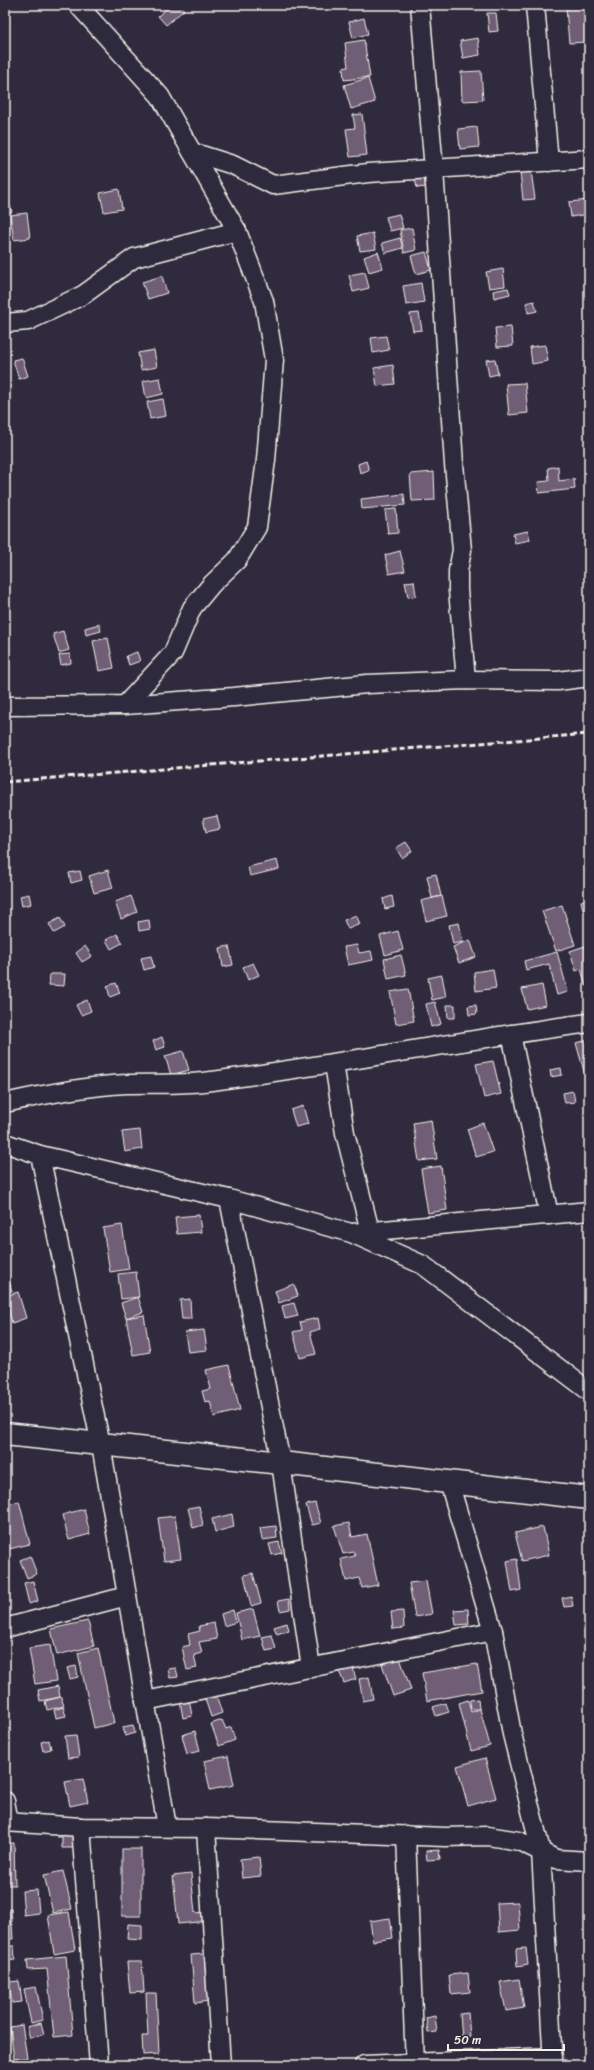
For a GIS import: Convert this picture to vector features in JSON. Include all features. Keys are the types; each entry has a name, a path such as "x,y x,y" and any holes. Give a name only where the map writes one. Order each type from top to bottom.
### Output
{"main road":[{"path":"5,1434 589,1498"}],"street":[{"path":"78,5 160,96 237,230 264,301 274,360 266,460 257,527 237,560 212,584 192,608 173,653 125,705"},
{"path":"420,5 434,170 454,464 462,550 458,571 458,590 466,680"},
{"path":"535,5 549,162"},
{"path":"192,152 233,166 273,184 368,173 589,159"},
{"path":"5,323 28,321 83,295 134,258 237,230"},
{"path":"5,706 125,705 234,698 367,684 466,680 558,681 589,677"},
{"path":"5,1103 40,1095 126,1084 201,1083 334,1064 511,1034 589,1023"},
{"path":"511,1034 549,1215"},
{"path":"334,1064 345,1133 370,1231"},
{"path":"5,1143 40,1155 230,1199 351,1233 422,1265 589,1391"},
{"path":"40,1155 101,1445 167,1827"},
{"path":"230,1199 280,1463 311,1668"},
{"path":"351,1233 589,1211"},
{"path":"364,2065 553,2061 541,1851 512,1734 493,1631 449,1482"},
{"path":"5,1628 127,1596"},
{"path":"145,1701 493,1631"},
{"path":"5,1801 7,1822 81,1827 167,1827 406,1835 488,1836 519,1841 556,1859 589,1862"},
{"path":"81,1827 99,2065"},
{"path":"206,1828 221,2065"},
{"path":"406,1835 415,2064"}],"building":[{"path":"171,5 180,5 184,10 166,25 158,16"},
{"path":"589,6 589,24 586,24 587,42 569,43 566,8"},
{"path":"487,13 496,13 498,31 489,32"},
{"path":"364,18 368,34 353,38 349,22"},
{"path":"478,38 480,55 463,58 460,41"},
{"path":"364,40 370,77 344,80 343,68 348,67 345,43"},
{"path":"481,71 483,100 462,101 461,72"},
{"path":"368,78 375,102 351,109 344,85"},
{"path":"362,114 367,155 350,157 346,129 355,128 353,115"},
{"path":"477,127 479,147 460,149 458,129"},
{"path":"531,171 535,199 523,200 520,172"},
{"path":"424,178 426,187 417,188 415,179"},
{"path":"5,188 12,212 5,214"},
{"path":"119,189 122,209 104,212 100,193"},
{"path":"589,200 589,214 571,217 569,202"},
{"path":"27,213 30,238 14,240 10,215"},
{"path":"399,214 403,228 390,231 386,217"},
{"path":"412,228 416,250 404,253 400,230"},
{"path":"373,233 376,249 360,251 357,236"},
{"path":"400,238 403,248 385,253 382,243"},
{"path":"378,252 383,268 369,272 364,257"},
{"path":"426,252 431,270 416,274 411,256"},
{"path":"503,269 505,286 489,288 486,272"},
{"path":"365,272 369,288 353,292 349,275"},
{"path":"162,276 167,293 148,299 142,282"},
{"path":"421,283 424,302 406,305 403,286"},
{"path":"508,288 510,294 494,298 493,291"},
{"path":"534,301 537,311 528,313 526,303"},
{"path":"419,313 422,330 413,331 410,314"},
{"path":"511,327 513,346 497,347 495,328"},
{"path":"386,336 389,350 373,353 371,338"},
{"path":"545,345 548,361 532,364 530,347"},
{"path":"154,350 157,367 141,370 138,353"},
{"path":"22,358 28,376 19,379 13,360"},
{"path":"495,359 498,374 489,376 486,360"},
{"path":"393,365 395,384 377,386 374,368"},
{"path":"160,378 163,394 146,398 143,381"},
{"path":"525,383 528,413 509,415 506,384"},
{"path":"163,399 166,416 150,419 147,402"},
{"path":"366,461 369,470 360,473 358,464"},
{"path":"558,466 559,481 574,479 575,489 539,493 538,482 549,481 548,468"},
{"path":"434,472 435,500 412,501 410,474"},
{"path":"404,494 405,505 362,509 361,499"},
{"path":"396,509 398,533 388,534 385,510"},
{"path":"528,531 530,540 515,543 513,534"},
{"path":"400,551 405,571 389,574 385,555"},
{"path":"414,581 416,596 408,597 405,582"},
{"path":"99,624 101,631 86,635 85,628"},
{"path":"63,631 69,650 59,653 53,634"},
{"path":"108,638 114,668 99,671 93,641"},
{"path":"137,652 140,661 129,665 126,656"},
{"path":"70,654 71,663 61,665 59,655"},
{"path":"217,816 220,829 206,832 203,819"},
{"path":"406,842 412,851 402,858 396,848"},
{"path":"277,860 279,869 250,876 248,867"},
{"path":"108,870 113,888 94,893 89,876"},
{"path":"80,871 82,880 71,883 69,873"},
{"path":"436,874 441,896 432,898 427,876"},
{"path":"29,894 31,904 22,906 20,896"},
{"path":"131,896 137,912 121,919 115,902"},
{"path":"392,896 394,907 385,909 383,899"},
{"path":"442,896 447,916 426,921 421,901"},
{"path":"589,899 589,909 583,910 581,901"},
{"path":"562,905 575,945 556,951 542,911"},
{"path":"356,915 360,924 348,929 344,920"},
{"path":"60,918 65,927 54,933 49,924"},
{"path":"149,920 150,929 139,931 138,922"},
{"path":"459,923 463,942 453,944 449,925"},
{"path":"398,931 403,950 385,955 380,936"},
{"path":"117,934 122,943 111,949 106,940"},
{"path":"470,940 476,957 459,963 453,947"},
{"path":"357,945 359,953 371,951 373,960 348,965 344,947"},
{"path":"85,946 92,956 82,962 76,953"},
{"path":"229,946 233,965 223,967 220,948"},
{"path":"585,946 589,959 589,985 586,986 581,969 576,971 570,951"},
{"path":"557,952 568,992 557,995 549,964 526,970 524,961"},
{"path":"401,955 406,975 388,979 384,959"},
{"path":"151,956 154,967 144,970 141,958"},
{"path":"253,963 259,975 248,980 243,967"},
{"path":"493,969 496,988 476,991 474,972"},
{"path":"50,974 65,974 64,986 49,985"},
{"path":"442,975 446,997 432,1000 428,978"},
{"path":"116,983 120,993 110,997 107,986"},
{"path":"542,985 546,1005 527,1009 522,989"},
{"path":"408,989 414,1021 396,1024 390,992"},
{"path":"87,1000 91,1011 81,1015 76,1005"},
{"path":"435,1002 441,1024 431,1027 426,1004"},
{"path":"447,1005 455,1005 455,1018 448,1018"},
{"path":"476,1005 477,1014 469,1015 468,1006"},
{"path":"162,1037 165,1047 156,1050 153,1041"},
{"path":"589,1040 589,1089 576,1043"},
{"path":"183,1051 189,1070 171,1075 165,1056"},
{"path":"493,1061 501,1094 484,1098 476,1064"},
{"path":"561,1068 562,1075 551,1077 550,1070"},
{"path":"573,1091 575,1102 565,1103 563,1093"},
{"path":"303,1106 308,1124 296,1127 291,1110"},
{"path":"431,1120 437,1159 419,1161 413,1123"},
{"path":"483,1123 493,1152 476,1157 467,1129"},
{"path":"140,1130 142,1149 125,1152 122,1132"},
{"path":"441,1166 447,1210 428,1213 421,1169"},
{"path":"199,1215 201,1232 177,1234 175,1217"},
{"path":"122,1225 129,1269 110,1272 103,1228"},
{"path":"136,1272 139,1297 121,1299 118,1274"},
{"path":"7,1274 12,1291 5,1293 5,1275"},
{"path":"294,1284 298,1296 279,1303 275,1291"},
{"path":"18,1292 26,1318 12,1323 5,1296"},
{"path":"138,1297 143,1312 126,1318 121,1303"},
{"path":"190,1299 191,1319 182,1319 180,1300"},
{"path":"294,1303 298,1316 285,1319 282,1306"},
{"path":"144,1315 150,1352 133,1355 126,1318"},
{"path":"318,1318 320,1329 310,1332 316,1354 300,1358 293,1332 302,1330 300,1322"},
{"path":"204,1330 207,1350 188,1352 185,1332"},
{"path":"229,1365 240,1410 214,1417 210,1401 205,1402 202,1391 211,1389 206,1370"},
{"path":"19,1501 30,1544 9,1549 5,1532 5,1505"},
{"path":"315,1503 321,1523 312,1525 306,1505"},
{"path":"199,1506 203,1525 193,1528 188,1508"},
{"path":"84,1509 90,1534 69,1540 62,1515"},
{"path":"232,1514 234,1527 215,1532 212,1519"},
{"path":"175,1516 181,1559 164,1561 158,1518"},
{"path":"349,1523 352,1537 367,1534 378,1585 362,1588 359,1578 346,1581 341,1559 355,1556 354,1552 343,1554 334,1526"},
{"path":"276,1526 277,1538 262,1540 260,1528"},
{"path":"543,1527 549,1555 522,1561 515,1533"},
{"path":"279,1542 282,1553 272,1555 269,1544"},
{"path":"30,1556 37,1574 27,1578 20,1560"},
{"path":"517,1559 521,1590 512,1592 507,1561"},
{"path":"253,1573 261,1603 251,1606 244,1575"},
{"path":"33,1581 38,1601 29,1604 24,1583"},
{"path":"426,1581 432,1614 415,1617 409,1583"},
{"path":"571,1596 573,1606 564,1607 562,1598"},
{"path":"289,1599 290,1609 280,1611 278,1601"},
{"path":"253,1609 260,1636 242,1640 236,1613"},
{"path":"468,1609 469,1624 456,1625 454,1610"},
{"path":"233,1610 236,1622 224,1626 221,1614"},
{"path":"403,1611 404,1628 393,1629 391,1612"},
{"path":"88,1621 94,1646 57,1655 51,1629"},
{"path":"214,1623 217,1639 199,1642 202,1653 194,1655 197,1668 187,1670 182,1647 190,1645 188,1634 200,1631 199,1626"},
{"path":"287,1623 289,1630 277,1634 274,1627"},
{"path":"272,1635 276,1649 266,1651 262,1637"},
{"path":"50,1645 56,1681 35,1684 29,1648"},
{"path":"98,1648 114,1723 94,1728 78,1653"},
{"path":"400,1658 411,1690 393,1696 382,1664"},
{"path":"477,1664 482,1691 427,1701 422,1673"},
{"path":"76,1666 78,1677 70,1679 67,1668"},
{"path":"352,1666 356,1679 344,1683 339,1671"},
{"path":"176,1668 178,1677 170,1678 168,1669"},
{"path":"369,1677 373,1699 363,1701 359,1679"},
{"path":"58,1686 60,1697 40,1701 38,1690"},
{"path":"215,1692 222,1713 211,1717 204,1696"},
{"path":"61,1697 64,1706 47,1710 45,1701"},
{"path":"189,1699 192,1716 183,1718 180,1701"},
{"path":"478,1699 479,1709 471,1709 470,1700"},
{"path":"468,1700 471,1712 480,1709 490,1746 471,1751 459,1703"},
{"path":"446,1703 449,1712 436,1716 433,1707"},
{"path":"63,1707 66,1716 56,1718 54,1710"},
{"path":"222,1720 226,1729 231,1727 235,1740 219,1746 211,1724"},
{"path":"133,1725 135,1733 125,1736 123,1727"},
{"path":"195,1731 200,1751 187,1754 182,1735"},
{"path":"76,1735 79,1757 68,1758 65,1736"},
{"path":"49,1740 51,1749 43,1751 41,1742"},
{"path":"228,1756 234,1785 210,1790 204,1761"},
{"path":"485,1758 496,1798 468,1806 457,1766"},
{"path":"83,1779 88,1802 70,1806 65,1782"},
{"path":"57,1831 81,1831 82,1848 62,1848 62,1837 57,1837"},
{"path":"5,1843 14,1843 15,1885 5,1885"},
{"path":"122,1849 141,1849 141,1916 122,1916"},
{"path":"439,1850 440,1859 427,1860 426,1851"},
{"path":"259,1857 261,1876 242,1878 240,1859"},
{"path":"63,1871 72,1909 53,1913 44,1875"},
{"path":"191,1874 195,1913 206,1912 207,1921 178,1924 173,1876"},
{"path":"37,1890 39,1913 24,1915 22,1891"},
{"path":"518,1902 520,1930 499,1932 497,1903"},
{"path":"11,1909 12,1922 5,1923 5,1910"},
{"path":"69,1912 75,1950 54,1954 48,1915"},
{"path":"390,1918 393,1938 373,1941 370,1921"},
{"path":"5,1924 12,1924 13,1939 5,1939"},
{"path":"128,1924 142,1925 142,1940 127,1939"},
{"path":"5,1946 14,1946 15,1960 5,1961"},
{"path":"526,1948 528,1965 517,1967 516,1949"},
{"path":"204,1954 208,2001 195,2003 191,1955"},
{"path":"66,1956 73,2035 54,2037 47,1969 28,1970 27,1960"},
{"path":"127,1962 142,1962 144,1992 130,1993"},
{"path":"468,1973 470,1992 451,1994 449,1975"},
{"path":"519,1979 524,2008 506,2011 500,1982"},
{"path":"19,1981 22,2002 12,2003 9,1982"},
{"path":"36,1987 43,2020 31,2023 24,1989"},
{"path":"146,1993 156,1993 159,2054 143,2055 142,2036 148,2036"},
{"path":"468,2013 470,2037 462,2038 460,2014"},
{"path":"435,2016 437,2032 428,2033 426,2018"},
{"path":"41,2023 44,2034 30,2038 27,2027"},
{"path":"22,2025 27,2058 14,2059 10,2027"}],"railway":[{"path":"5,782 589,734"}]}
